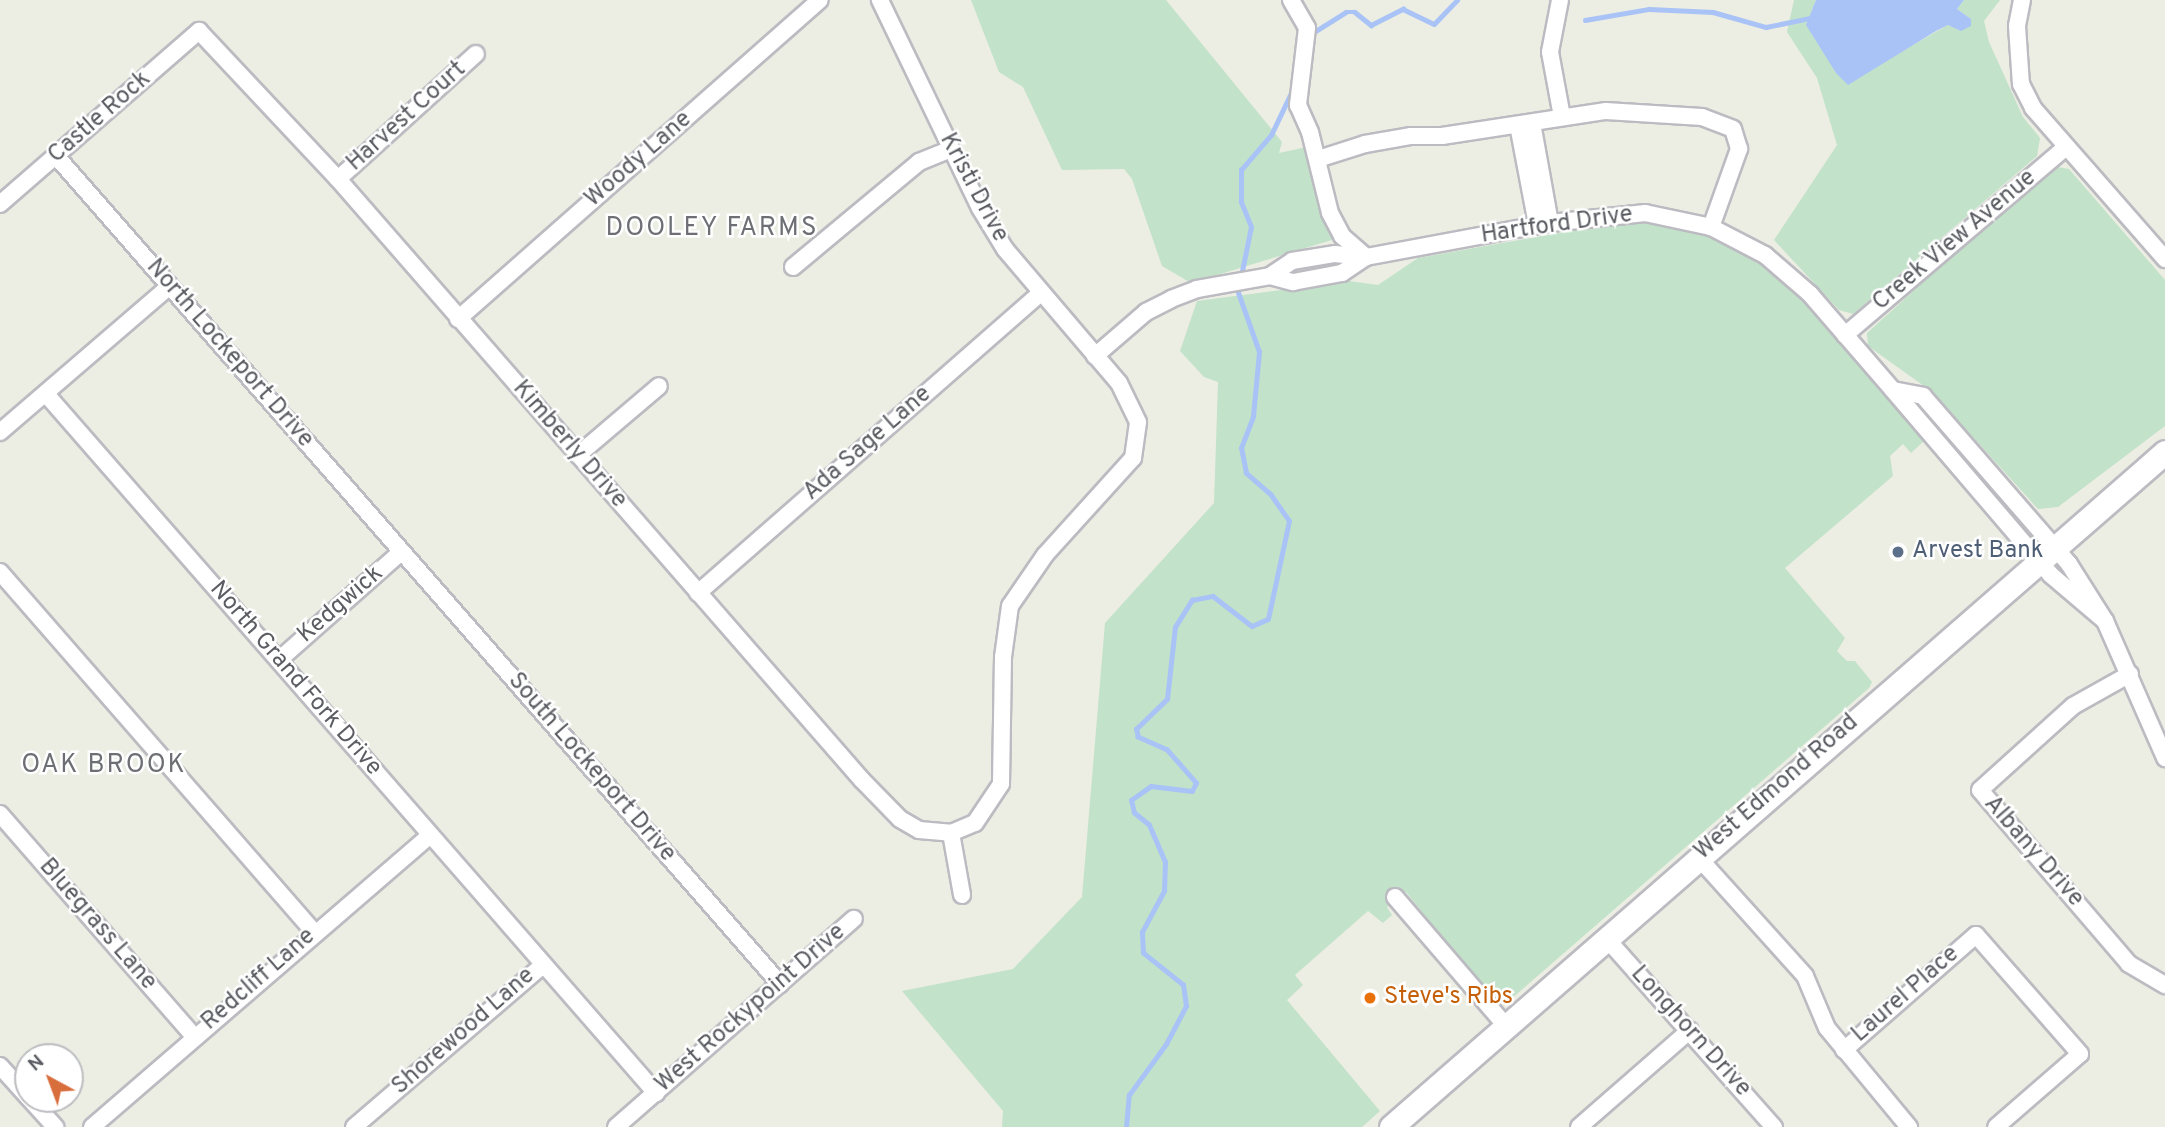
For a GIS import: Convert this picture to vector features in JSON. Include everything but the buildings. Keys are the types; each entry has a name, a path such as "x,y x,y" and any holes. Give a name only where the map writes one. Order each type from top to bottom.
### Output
{"main road":[{"name":"West Edmond Road","path":"1391,1127 2046,553 2165,453"}],"street":[{"name":"Woody Lane","path":"458,318 820,0"},
{"name":"Kristi Drive","path":"880,0 980,208 1039,295 1095,356 1132,403 1138,422 1133,458 1045,555 1010,606 1003,657 1001,785 975,823 951,833"},
{"path":"1291,0 1307,28 1298,105 1318,159 1330,213 1342,236 1366,257"},
{"path":"1560,0 1550,52 1562,117"},
{"path":"2022,0 2017,26 2021,84 2033,108 2165,259"},
{"name":"Kimberly Drive","path":"200,32 338,179 698,593 900,819 919,830 951,833"},
{"name":"Castle Rock","path":"2,199 200,32"},
{"name":"Harvest Court","path":"338,179 476,54"},
{"path":"1318,159 1365,144 1562,117 1662,111 1702,117 1733,129 1739,149 1711,227"},
{"path":"1525,124 1544,224"},
{"name":"Creek View Avenue","path":"1845,335 2066,147"},
{"path":"793,267 919,162 951,149"},
{"name":"North Lockeport Drive","path":"56,156 401,552"},
{"name":"Hartford Drive","path":"1095,356 1146,312 1171,299 1197,289 1270,276 1292,261 1335,254 1366,257 1544,224 1645,213 1711,227 1786,271 2046,553 2105,621 2165,758"},
{"path":"0,432 170,286"},
{"name":"Ada Sage Lane","path":"698,593 1039,295"},
{"path":"578,455 659,386"},
{"name":"Hartford Drive","path":"1893,390 1923,396 2046,553"},
{"name":"North Grand Fork Drive","path":"46,394 656,1093"},
{"name":"Kedgwick","path":"280,659 401,552"},
{"name":"South Lockeport Drive","path":"401,552 780,984"},
{"path":"0,572 313,931"},
{"name":"Albany Drive","path":"2130,674 2073,706 1980,790 2129,964 2165,985"},
{"name":"Bluegrass Lane","path":"0,814 194,1036"},
{"path":"951,833 962,895"},
{"name":"Redcliff Lane","path":"92,1127 313,931 429,836"},
{"path":"1698,857 1805,976 1827,1028 1909,1127"},
{"path":"1395,897 1506,1026"},
{"name":"West Rockypoint Drive","path":"616,1127 854,919"},
{"name":"Laurel Place","path":"1844,1050 1976,935 2080,1054 1996,1127"},
{"name":"Longhorn Drive","path":"1606,938 1774,1127"},
{"name":"Shorewood Lane","path":"354,1127 543,965"},
{"path":"1579,1127 1690,1030"},
{"path":"0,1066 14,1081"},
{"path":"42,1113 55,1127"}],"green space":[{"path":"971,0 1166,0 1282,142 1279,153 1307,147 1326,222 1335,239 1191,283 1162,266 1132,179 1124,169 1062,170 1023,87 999,72"},
{"path":"1794,0 1816,0 1807,25 1821,49 1906,49 1948,25 1971,19 1957,9 1964,0 2000,0 1984,21 1989,42 2023,117 2040,138 2037,156 1853,314 1839,310 1774,240 1837,145 1817,78 1787,32"},
{"path":"2052,166 2069,169 2165,280 2165,426 2058,507 2038,509 1931,391 1868,346 1867,333"},
{"path":"1621,222 1693,227 1771,268 1806,302 1924,441 1911,453 1903,444 1890,456 1893,476 1785,568 1845,638 1837,651 1847,661 1855,661 1872,682 1869,688 1511,999 1486,992 1406,892 1387,907 1392,915 1383,923 1368,911 1295,975 1303,985 1287,1000 1380,1111 1362,1127 1002,1127 1003,1111 902,991 1013,969 1082,897 1105,623 1214,503 1218,382 1204,377 1180,351 1197,301 1349,281 1378,285 1418,258"}],"water":[{"path":"1816,0 1964,0 1957,9 1971,19 1971,26 1961,31 1948,25 1848,85 1836,73 1806,25"}],"waterway":[{"path":"1311,34 1346,12 1355,12 1371,25 1403,9 1434,24 1457,0"},
{"path":"1585,20 1649,9 1713,12 1766,27 1810,18"},
{"path":"1241,276 1251,227 1241,202 1241,170 1271,135 1292,91"},
{"path":"1126,1127 1129,1095 1166,1044 1186,1006 1183,985 1143,953 1142,932 1164,891 1165,862 1149,825 1134,813 1131,800 1151,786 1192,791 1196,783 1167,750 1138,737 1136,729 1167,699 1175,627 1192,600 1213,596 1252,626 1268,619 1289,521 1271,495 1246,473 1241,448 1253,416 1259,352 1236,287"}],"place":[{"name":"Arvest Bank","path":"1898,552"},
{"name":"Steve's Ribs","path":"1370,998"}],"district":[{"name":"DOOLEY FARMS","path":"712,229"},
{"name":"OAK BROOK","path":"104,766"}]}
